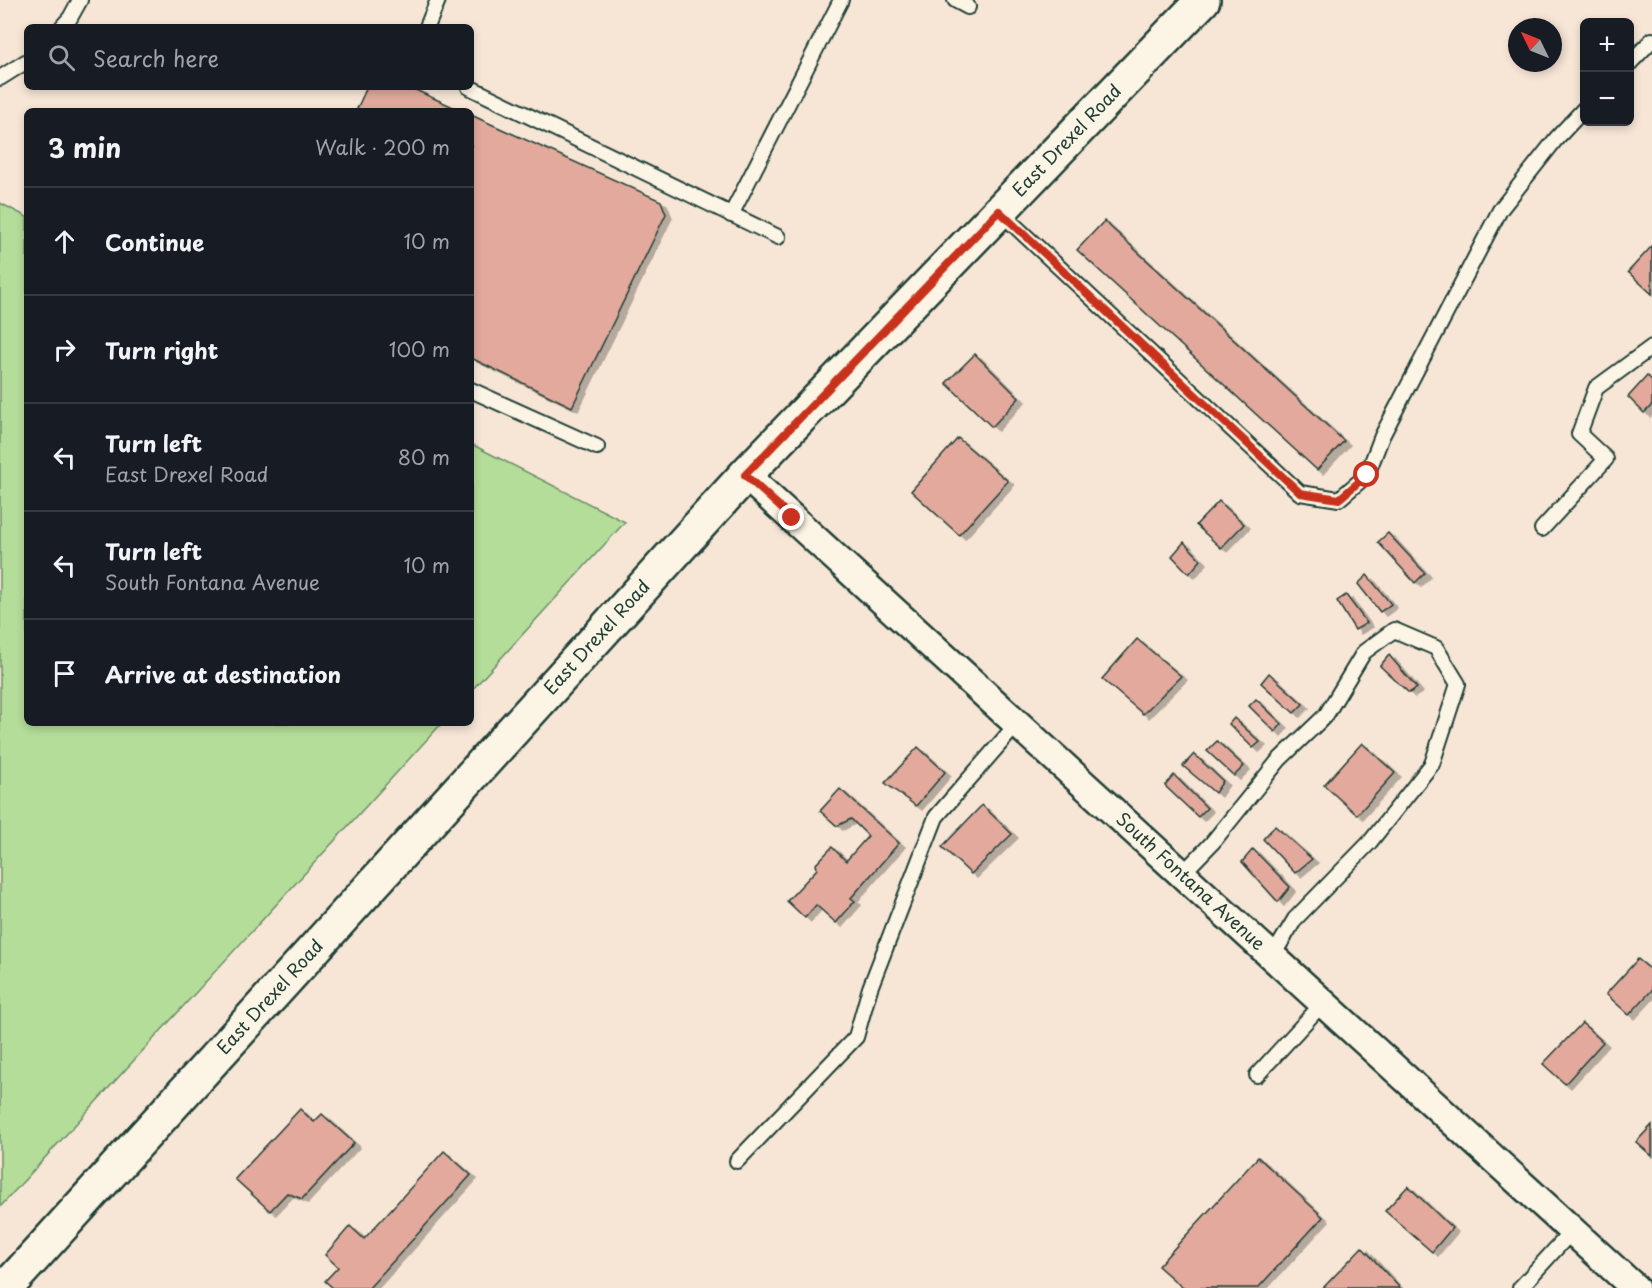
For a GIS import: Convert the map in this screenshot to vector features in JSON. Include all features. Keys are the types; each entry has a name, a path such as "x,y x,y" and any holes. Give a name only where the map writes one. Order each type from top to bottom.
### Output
{"street":[{"name":"East Drexel Road","path":"6,1288 745,475 1203,0"},
{"name":"South Fontana Avenue","path":"745,475 1635,1288"}],"lane":[{"path":"65,24 80,0"},
{"path":"428,24 438,0"},
{"path":"731,215 841,0"},
{"path":"955,0 968,7"},
{"path":"1634,58 1652,40"},
{"path":"0,78 24,63"},
{"path":"474,89 778,237"},
{"path":"999,211 1300,493 1339,499 1367,475 1382,436 1500,210 1556,139 1580,113"},
{"path":"1542,530 1606,459 1579,434 1596,388 1652,347"},
{"path":"474,391 597,447"},
{"path":"1182,874 1212,843 1280,760 1326,715 1364,652 1394,630 1436,648 1458,684 1432,764 1370,842 1295,918 1272,957"},
{"path":"737,1161 856,1037 870,988 936,817 1017,724"},
{"path":"1257,1075 1323,1003"},
{"path":"1520,1288 1572,1231"}],"green space":[{"path":"0,203 24,215 24,726 439,726 0,1207"},
{"path":"474,446 625,522 474,688"}],"building":[{"path":"366,90 416,90 455,108 357,108"},
{"path":"474,116 661,201 666,214 572,407 474,359"},
{"path":"1104,221 1344,441 1317,470 1077,250"},
{"path":"1652,246 1652,294 1628,272"},
{"path":"975,354 1019,398 992,427 946,383"},
{"path":"1647,376 1652,380 1652,405 1644,413 1628,397"},
{"path":"958,438 1008,481 959,535 911,491"},
{"path":"1219,501 1244,524 1221,548 1196,525"},
{"path":"1388,533 1425,573 1415,583 1378,542"},
{"path":"1184,542 1201,560 1189,574 1172,556"},
{"path":"1367,575 1391,604 1380,612 1358,584"},
{"path":"1346,595 1367,623 1355,630 1337,601"},
{"path":"1137,639 1181,676 1143,714 1102,679"},
{"path":"1389,655 1417,688 1409,693 1380,666"},
{"path":"1269,673 1303,704 1294,713 1261,683"},
{"path":"1256,699 1282,724 1275,732 1249,706"},
{"path":"1234,718 1260,742 1253,748 1229,724"},
{"path":"1217,741 1244,766 1234,776 1207,751"},
{"path":"1362,743 1395,773 1357,815 1324,785"},
{"path":"918,747 945,772 916,806 885,783"},
{"path":"1194,754 1223,781 1215,793 1183,766"},
{"path":"1174,775 1207,808 1198,817 1165,786"},
{"path":"840,789 899,843 851,898 855,901 836,923 816,905 805,918 787,901 817,869 816,864 832,847 846,861 868,836 851,819 837,826 820,811"},
{"path":"982,805 1012,834 971,874 942,847"},
{"path":"1275,826 1312,859 1295,873 1263,839"},
{"path":"1253,849 1290,887 1278,902 1242,862"},
{"path":"1638,959 1652,971 1652,990 1629,1015 1606,994"},
{"path":"1582,1023 1603,1042 1565,1084 1543,1064"},
{"path":"300,1109 314,1122 322,1114 354,1143 302,1199 287,1193 270,1211 235,1179"},
{"path":"1652,1125 1652,1156 1636,1142"},
{"path":"444,1151 471,1175 369,1288 333,1288 325,1281 338,1267 325,1255 350,1226 364,1239"},
{"path":"1258,1157 1323,1217 1258,1288 1183,1288 1158,1266"},
{"path":"1408,1186 1452,1228 1432,1252 1385,1211"},
{"path":"1362,1247 1400,1288 1323,1288"}],"route":[{"path":"792,518 745,475 999,211 1300,493 1339,499 1367,475"}]}
